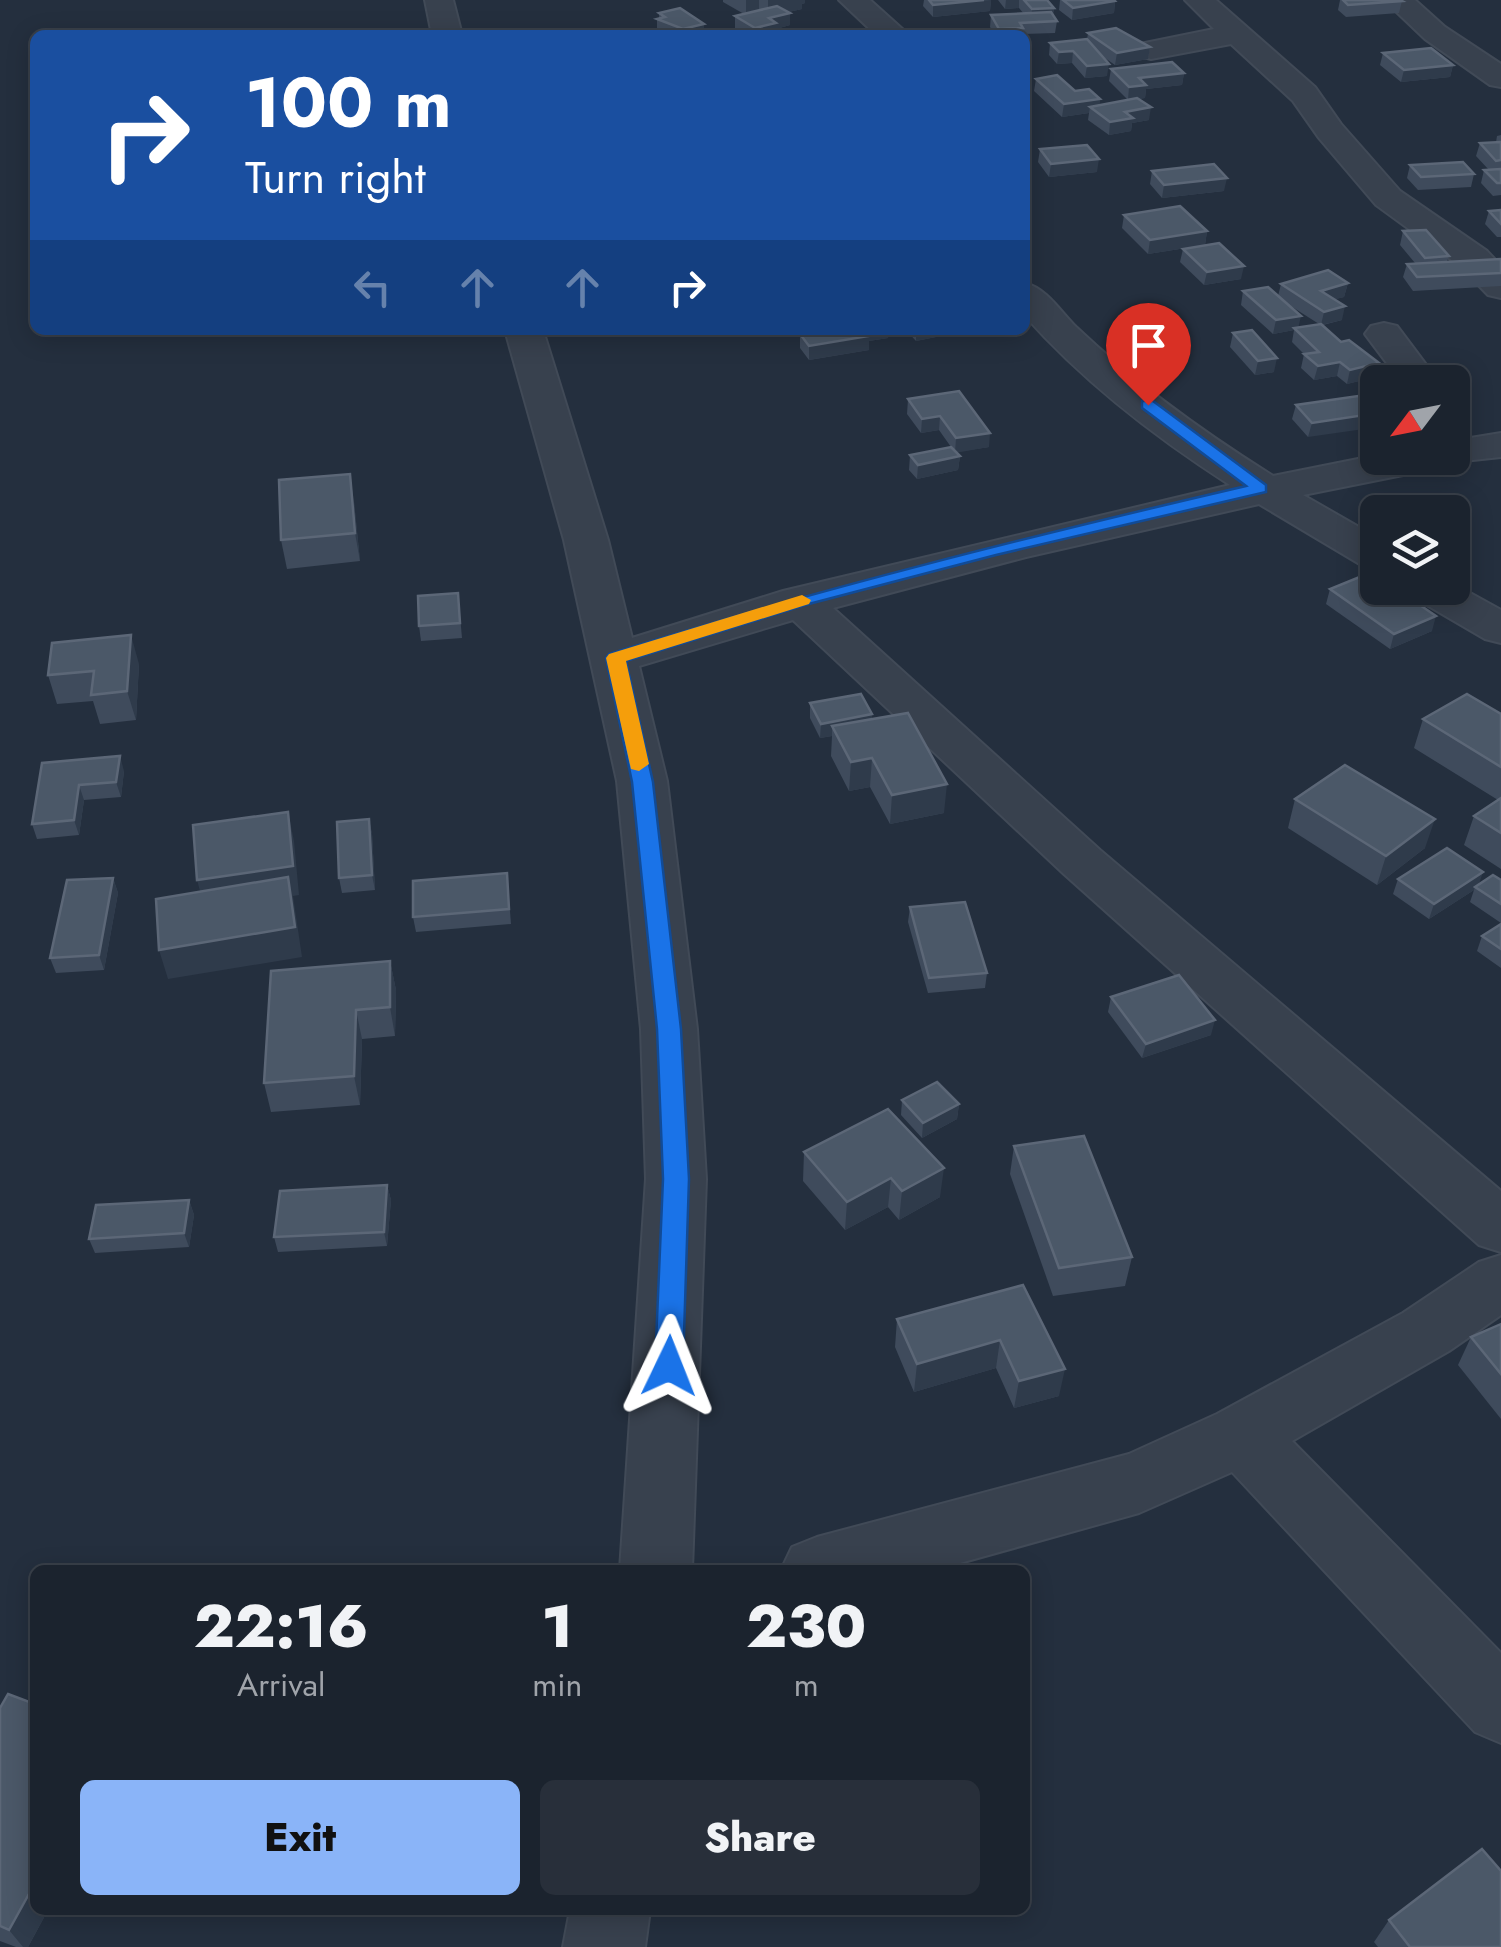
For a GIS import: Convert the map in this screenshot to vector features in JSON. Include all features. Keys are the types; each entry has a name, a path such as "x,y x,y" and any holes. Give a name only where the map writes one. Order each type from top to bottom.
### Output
{"street":[{"path":"440,0 446,30"},
{"path":"853,0 888,30"},
{"path":"1199,0 1304,94 1330,131 1388,198 1474,259 1501,287"},
{"path":"1398,0 1434,33 1501,78"},
{"path":"1150,50 1236,34"},
{"path":"1030,300 1054,328 1148,405 1260,488 1360,546"},
{"path":"1384,334 1407,365"},
{"path":"525,335 586,540 642,782 669,1029 675,1160 668,1403 656,1565"},
{"path":"616,658 799,601 992,550 1360,468"},
{"path":"799,601 1082,862 1501,1227"},
{"path":"1458,605 1501,630"},
{"path":"834,1565 1140,1482 1241,1434 1426,1332 1501,1281"},
{"path":"1241,1434 1501,1706"},
{"path":"604,1947 609,1915"}],"building":[{"path":"929,0 984,0 933,5"},
{"path":"1024,0 1047,0 1054,8 1032,9"},
{"path":"1063,0 1114,0 1115,1 1073,8"},
{"path":"1343,0 1400,0 1402,1 1348,5"},
{"path":"777,6 790,13 769,18 776,23 755,28 735,16"},
{"path":"680,8 704,24 683,29 657,19 665,17 659,13"},
{"path":"1051,12 1057,21 1020,23 1023,28 999,29 991,15"},
{"path":"1116,28 1150,47 1117,53 1088,33"},
{"path":"1087,39 1109,64 1087,66 1073,51 1059,52 1050,43"},
{"path":"1431,48 1453,65 1404,70 1383,53"},
{"path":"1172,62 1184,73 1139,78 1146,85 1129,87 1111,69"},
{"path":"1057,75 1075,91 1089,89 1100,99 1064,104 1036,79"},
{"path":"1137,98 1151,107 1125,112 1133,118 1110,122 1090,107"},
{"path":"1501,142 1501,160 1496,161 1480,143"},
{"path":"1087,145 1099,159 1051,164 1040,149"},
{"path":"1463,162 1474,174 1421,177 1410,165"},
{"path":"1214,164 1227,178 1164,185 1152,171"},
{"path":"1501,169 1501,183 1484,170"},
{"path":"1180,206 1207,231 1150,240 1124,215"},
{"path":"1501,210 1501,224 1489,211"},
{"path":"1426,230 1449,256 1425,258 1403,231"},
{"path":"1219,243 1244,266 1207,272 1183,249"},
{"path":"1501,259 1501,273 1417,277 1407,264"},
{"path":"1328,270 1348,283 1321,291 1345,306 1324,312 1281,284"},
{"path":"1268,287 1301,316 1276,320 1243,291"},
{"path":"1321,324 1341,342 1349,340 1379,363 1350,370 1340,362 1318,366 1304,354 1319,352 1294,328"},
{"path":"1252,330 1277,358 1258,361 1233,333"},
{"path":"801,335 869,336 809,346"},
{"path":"959,391 990,433 956,438 940,416 922,419 908,399"},
{"path":"1360,396 1360,416 1312,423 1296,405"},
{"path":"951,447 960,456 918,465 910,455"},
{"path":"350,474 355,533 281,540 279,480"},
{"path":"1360,577 1360,605 1420,605 1436,616 1394,634 1330,589"},
{"path":"458,593 460,623 419,626 418,596"},
{"path":"131,635 127,691 91,695 94,671 48,675 52,643"},
{"path":"861,694 872,714 821,724 810,703"},
{"path":"1467,694 1501,714 1501,767 1423,719"},
{"path":"908,713 947,784 892,795 872,758 851,762 832,726"},
{"path":"120,756 116,782 79,785 74,820 32,824 42,763"},
{"path":"1345,765 1435,819 1386,856 1295,799"},
{"path":"1501,798 1501,833 1474,816"},
{"path":"288,812 293,866 197,880 193,825"},
{"path":"369,819 372,875 339,878 337,822"},
{"path":"1447,848 1483,872 1434,904 1398,879"},
{"path":"507,873 509,909 413,917 413,881"},
{"path":"1493,875 1501,880 1501,904 1475,887"},
{"path":"288,877 295,927 159,950 156,899"},
{"path":"113,878 99,955 50,958 67,880"},
{"path":"965,902 987,973 929,978 910,907"},
{"path":"1501,924 1501,949 1482,936"},
{"path":"390,961 390,1007 356,1010 354,1076 264,1083 271,971"},
{"path":"1179,975 1215,1020 1146,1044 1111,997"},
{"path":"937,1082 959,1104 923,1123 902,1100"},
{"path":"888,1109 944,1168 902,1191 891,1178 847,1202 804,1152"},
{"path":"1084,1136 1132,1257 1059,1268 1014,1146"},
{"path":"387,1185 384,1232 274,1237 280,1191"},
{"path":"189,1200 184,1233 89,1239 96,1205"},
{"path":"1023,1285 1065,1369 1019,1381 1000,1340 917,1364 897,1319"},
{"path":"1501,1324 1501,1374 1471,1337"},
{"path":"8,1694 30,1702 30,1892 9,1930 0,1926 0,1708"},
{"path":"1482,1849 1501,1871 1501,1947 1410,1947 1389,1920"}],"slow traffic":[{"path":"639,764 616,658 802,600"}],"route":[{"path":"669,1366 676,1179 669,1029 642,782 616,658 799,601 992,550 1260,488 1148,405"}]}
